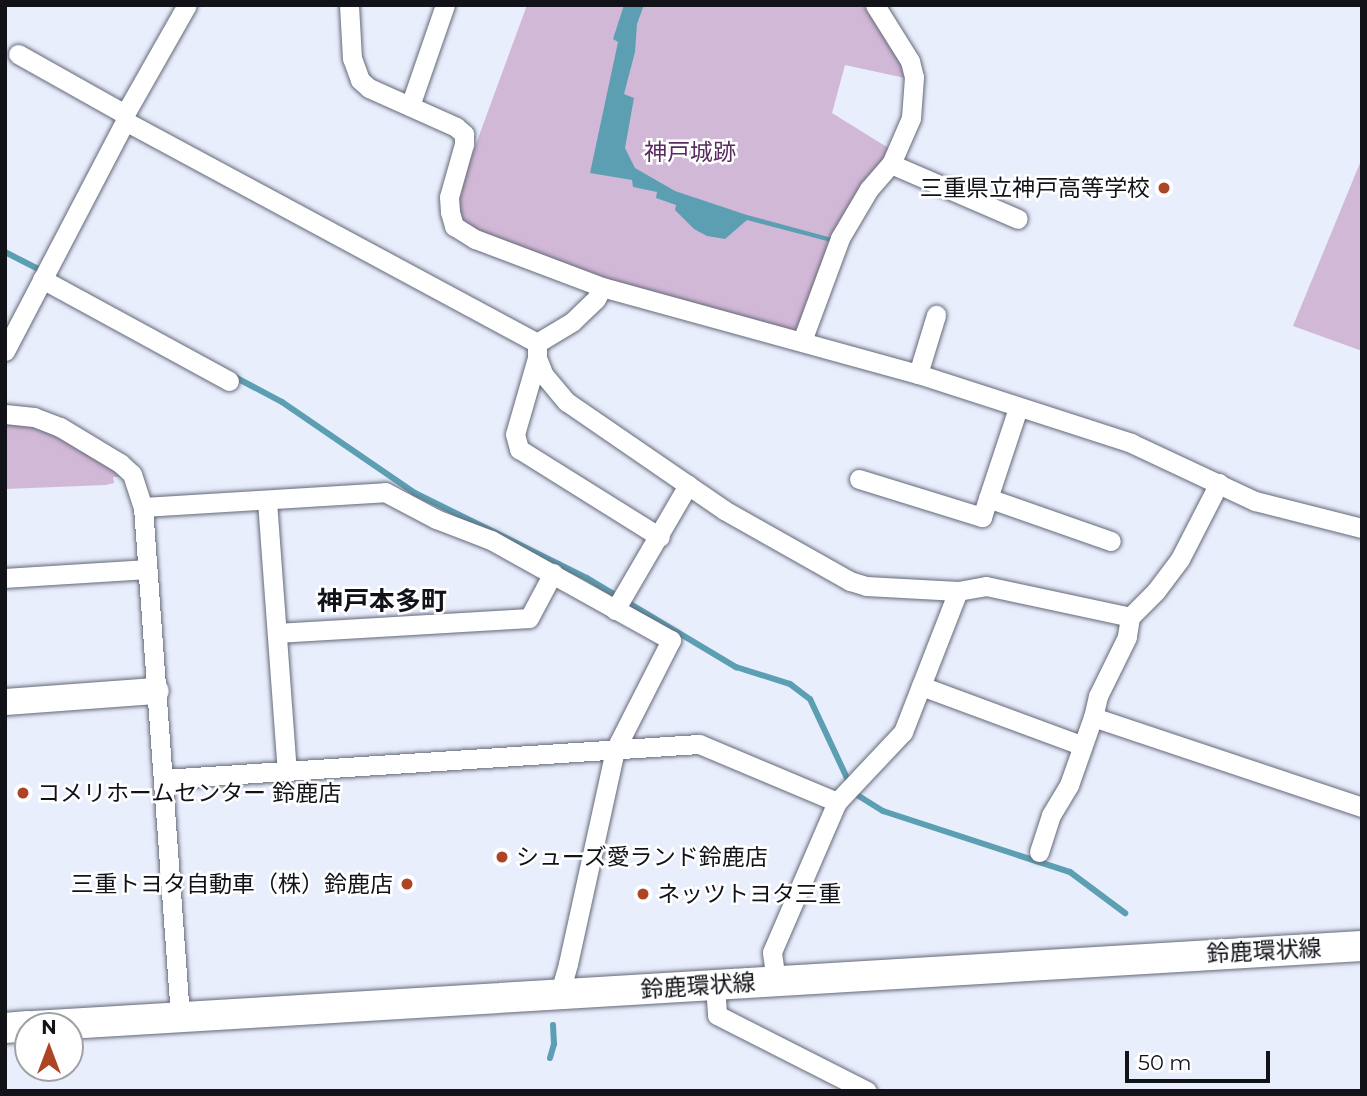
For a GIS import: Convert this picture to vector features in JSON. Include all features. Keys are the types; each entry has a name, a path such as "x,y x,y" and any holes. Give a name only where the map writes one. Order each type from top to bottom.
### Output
{"main road":[{"name":"鈴鹿環状線","path":"84,1023 1362,946"}],"street":[{"path":"5,351 125,117 187,5"},
{"path":"349,5 352,58 360,80 369,88 456,127 464,134 464,144 449,197 454,226 475,239 601,287 918,374 1131,443 1255,501 1362,527"},
{"path":"410,106 446,5"},
{"path":"802,341 845,229 869,189 891,164 911,118 914,77 910,61 875,5"},
{"path":"18,54 537,350 544,375 567,402 723,510 850,581 866,586 958,591 986,586 1130,617"},
{"path":"891,164 1018,219"},
{"path":"45,273 229,381"},
{"path":"601,287 596,299 537,350 515,434 519,449 660,537"},
{"path":"918,374 936,315"},
{"path":"859,479 982,517 1018,408"},
{"path":"5,414 34,417 60,427 120,463 132,474 143,508 180,1016"},
{"path":"1039,852 1051,815 1069,785 1098,696 1127,637 1130,617 1156,591 1180,559 1219,483"},
{"path":"620,603 688,485"},
{"path":"143,508 384,492 436,519 491,540 553,573 620,603 671,640 615,750 559,995"},
{"path":"988,498 1111,541"},
{"path":"267,501 287,771"},
{"path":"5,578 147,569"},
{"path":"277,633 529,618 553,573"},
{"path":"776,981 772,952 839,799 903,732 958,591"},
{"path":"921,686 1076,744"},
{"path":"5,702 156,691"},
{"path":"1093,716 1362,807"},
{"path":"163,779 699,744 839,799"},
{"path":"715,985 718,1015 867,1091"}],"green space":[{"name":"神戸城跡","path":"527,5 863,5 899,59 905,78 845,65 832,113 890,149 799,327 791,333 606,281 462,224 454,204"},
{"path":"1362,158 1362,351 1293,326"},
{"path":"5,419 57,431 123,477 113,477 114,483 106,485 5,489"}],"water":[{"path":"624,5 644,5 637,24 635,52 624,94 634,98 625,148 635,168 675,191 747,215 832,238 831,242 747,220 725,239 707,236 694,229 675,210 676,205 656,198 657,192 633,187 632,180 590,173 618,42 613,39"}],"waterway":[{"path":"5,252 44,272"},
{"path":"231,375 282,402 415,493 587,578 736,667 790,684 810,699 854,793 883,811 1070,872 1125,913"},
{"path":"550,1058 554,1044 553,1025"}],"place":[{"name":"三重県立神戸高等学校","path":"1164,188"},
{"name":"コメリホームセンター 鈴鹿店","path":"23,793"},
{"name":"シューズ愛ランド鈴鹿店","path":"502,857"},
{"name":"三重トヨタ自動車（株）鈴鹿店","path":"407,884"},
{"name":"ネッツトヨタ三重","path":"643,894"}],"district":[{"name":"神戸本多町","path":"382,602"}]}
